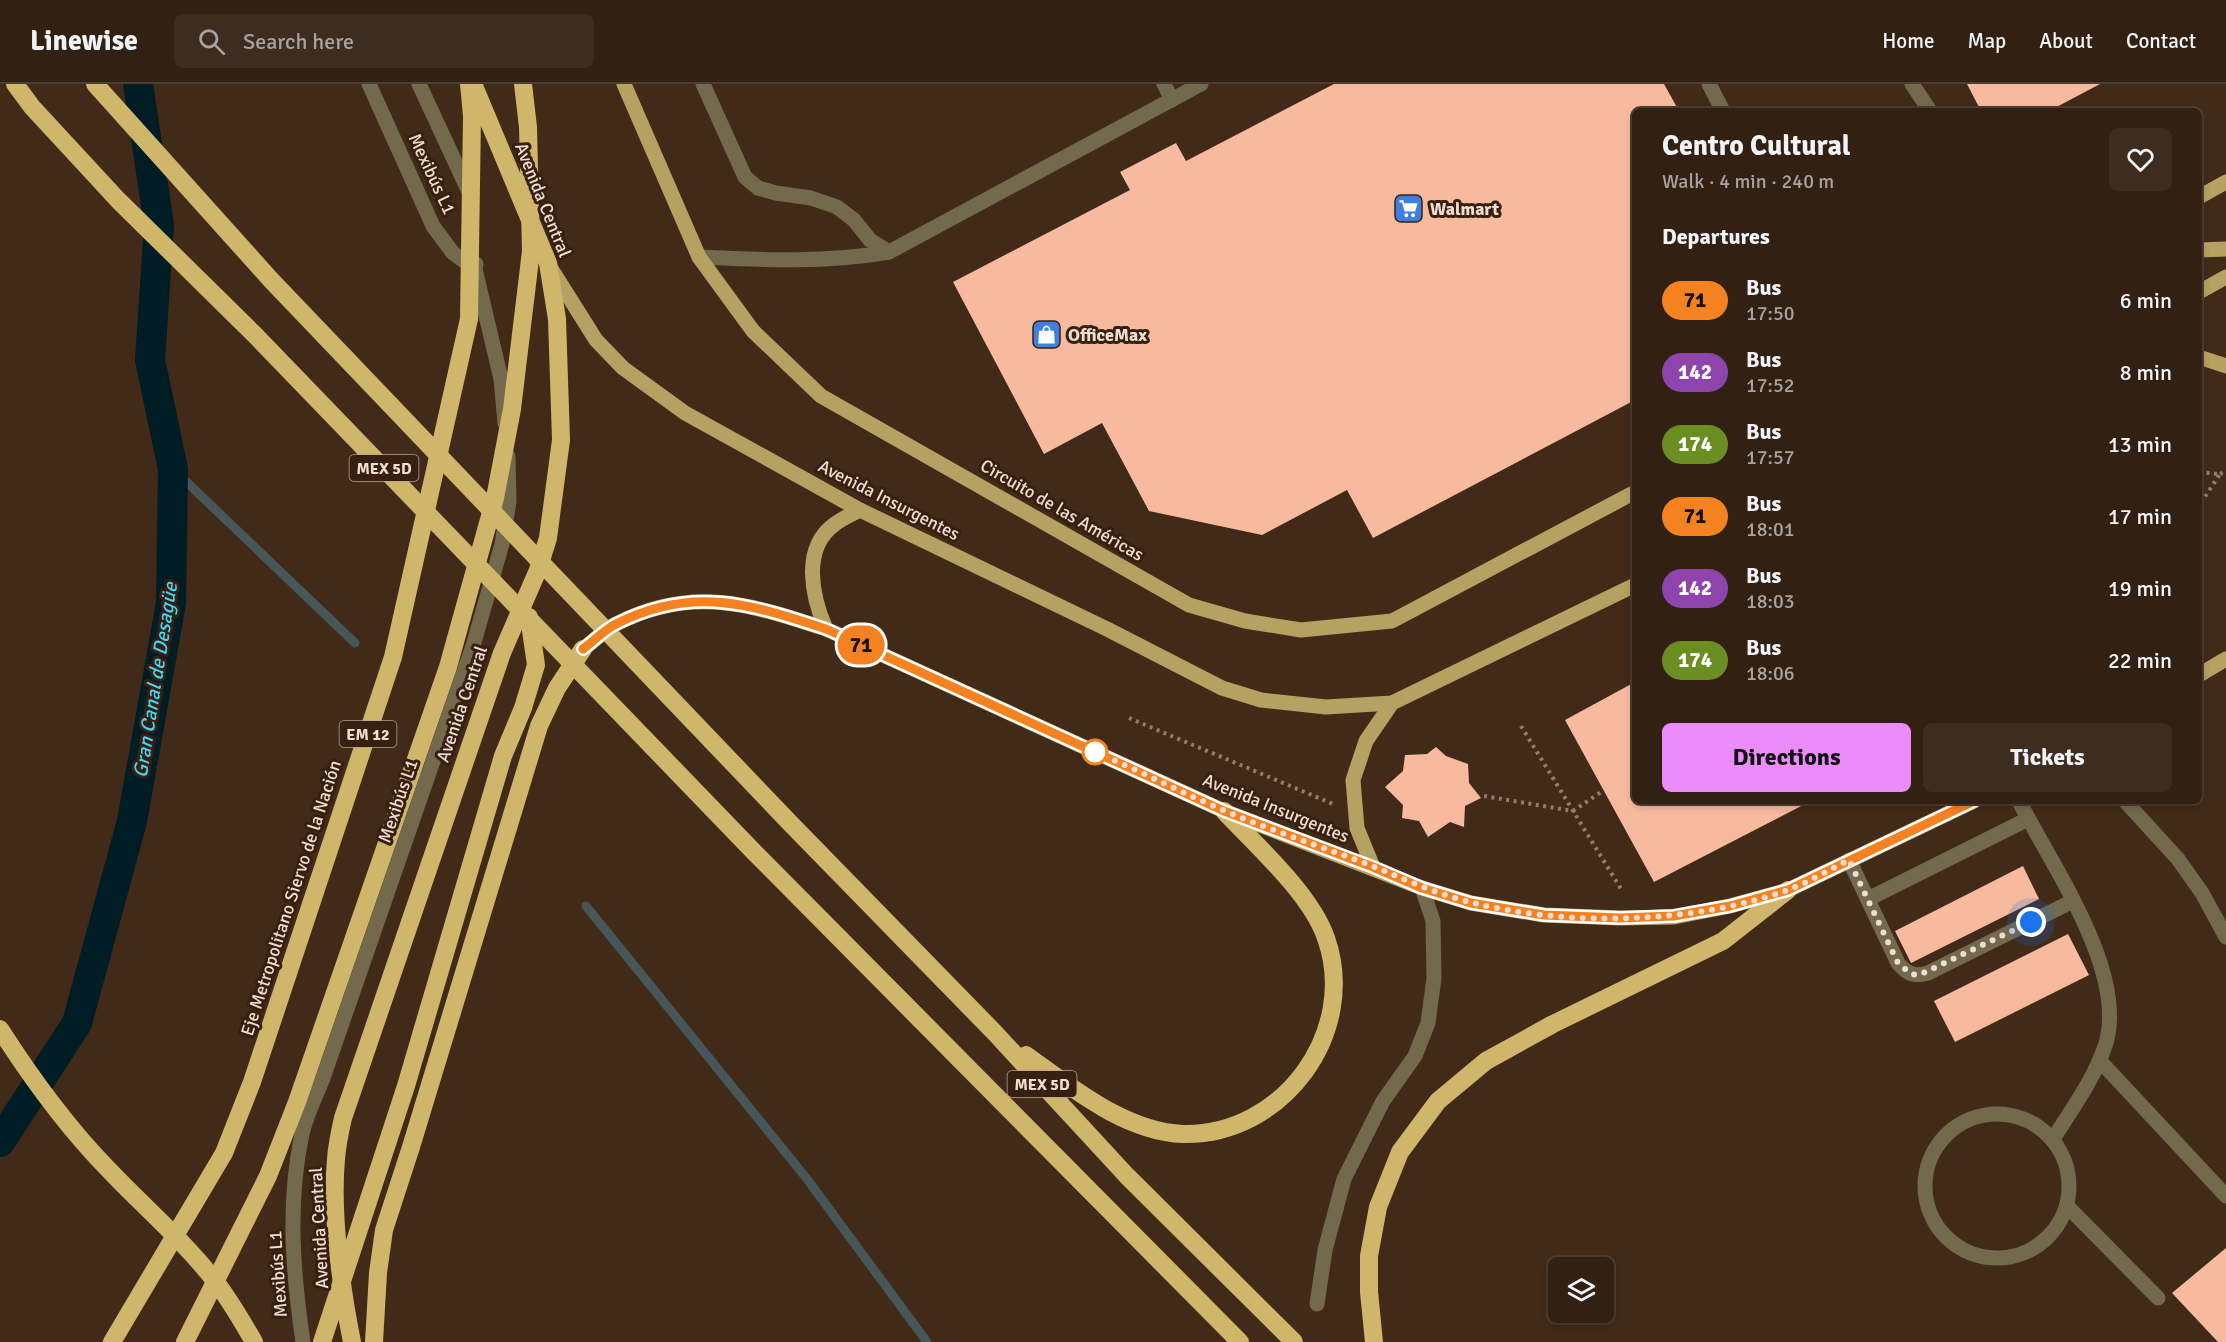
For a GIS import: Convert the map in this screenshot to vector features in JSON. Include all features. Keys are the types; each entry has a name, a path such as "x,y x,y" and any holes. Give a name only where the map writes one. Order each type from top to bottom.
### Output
{"highway":[{"name":"MEX 5D","path":"15,84 32,107 118,200 255,335 754,852 1240,1342"},
{"name":"MEX 5D","path":"95,84 271,280 791,824 995,1033 1127,1176 1294,1342"},
{"name":"Eje Metropolitano Siervo de la Nación","path":"112,1342 224,1153 252,1082 393,657 469,319 472,116 468,84"},
{"name":"Avenida Central","path":"352,1342 344,1303 335,1207 336,1159 343,1118 502,653 526,601 548,538 561,440 557,319 548,263 473,84"},
{"name":"EM 12","path":"185,1342 268,1176 297,1102 448,667 495,498 512,409 531,251 528,127 523,84"},
{"path":"322,1342 406,1086 503,756 523,708 536,665 526,601"},
{"path":"536,665 583,649"},
{"path":"374,1342 378,1273 384,1230 539,726 557,688 583,649"},
{"path":"995,1033 1092,1103 1123,1118 1153,1128 1183,1134 1214,1130 1242,1122 1275,1104 1298,1082 1316,1057 1329,1027 1334,998 1334,971 1326,938 1313,912 1224,811"},
{"path":"1374,1342 1369,1292 1369,1256 1378,1207 1400,1152 1438,1101 1486,1061 1553,1024 1723,941 1788,890"},
{"path":"0,1029 32,1078 65,1121 107,1169 157,1218 214,1280 254,1342"}],"main road":[{"name":"Circuito de las Américas","path":"624,84 699,257 753,331 821,396 1189,605 1245,621 1301,630 1392,621 1632,494"},
{"path":"2202,195 2226,182"},
{"path":"2202,250 2226,249"},
{"name":"Avenida Insurgentes","path":"548,263 596,340 623,368 685,413 860,510 1107,629 1222,688 1261,700 1326,707 1392,703 1632,586"},
{"path":"2202,290 2226,277"},
{"path":"2202,358 2226,366"},
{"path":"826,629 816,606 812,581 813,560 819,542 834,525 860,510"},
{"name":"Avenida Insurgentes","path":"583,649 615,625 655,609 687,601 723,602 772,611 826,629 1224,811 1373,867 1422,888 1471,903 1544,915 1620,918 1674,916 1730,906 1788,890 1968,804"},
{"path":"2202,673 2226,659"},
{"path":"1373,867 1357,828 1353,780 1366,741 1392,703"}],"street":[{"name":"Mexibús L1","path":"369,84 433,226 453,253 475,269"},
{"name":"Mexibús L1","path":"303,1342 296,1292 293,1230 295,1180 302,1132 323,1078 473,646 502,544 509,502 509,466 501,379 475,269 479,240 474,201 419,84"},
{"path":"703,84 745,177 758,188 776,194 811,198 837,207 854,220 870,240 889,252"},
{"path":"1164,84 1172,100"},
{"path":"699,257 855,258 889,252 1201,84"},
{"path":"1710,84 1722,108"},
{"path":"1914,86 1918,108"},
{"path":"1914,86 1928,108"},
{"path":"2020,804 2073,901 2101,964 2108,991 2108,1032 2100,1061 2053,1139"},
{"path":"2129,804 2178,859 2202,893 2226,937"},
{"path":"1868,899 2028,819"},
{"path":"1849,860 1898,963 1911,974 1919,975 2073,901"},
{"path":"1317,1304 1325,1250 1344,1179 1383,1101 1415,1056 1428,1023 1434,978 1432,921 1422,888"},
{"path":"2100,1061 2226,1196"},
{"path":"1989,1114 2013,1115 2035,1124 2053,1139 2064,1160 2069,1182 2067,1206 2056,1227 2040,1244 2019,1254 1996,1257 1972,1253 1951,1241 1935,1223 1926,1200 1925,1177 1932,1154 1946,1135 1966,1121 1989,1114"},
{"path":"2067,1206 2157,1298"}],"path":[{"path":"2202,501 2220,474 2226,471"},
{"path":"2202,472 2220,474"},
{"path":"1129,718 1355,813"},
{"path":"1521,726 1620,889"},
{"path":"1484,796 1573,811 1604,790"}],"building":[{"path":"1334,84 1664,84 1677,108 1632,108 1632,402 1373,538 1347,490 1262,535 1149,511 1102,423 1044,454 953,282 1130,190 1120,172 1176,143 1186,161"},
{"path":"1967,84 2100,84 2055,108 1979,108"},
{"path":"1632,684 1632,804 1805,804 1654,882 1565,720"},
{"path":"1436,747 1446,756 1468,764 1469,783 1481,798 1465,806 1464,827 1450,822 1428,837 1419,821 1402,818 1403,805 1385,787 1403,771 1405,755 1427,754"},
{"path":"2023,866 2039,899 1911,963 1895,931"},
{"path":"2068,934 2089,975 1955,1042 1934,1001"},
{"path":"2226,1248 2226,1342 2218,1342 2172,1293"}],"waterway":[{"name":"Gran Canal de Desagüe","path":"0,1142 77,1023 132,821 171,603 173,469 150,360 159,225 138,84"},
{"path":"173,469 355,643"},
{"path":"586,906 807,1179 927,1342"}],"bus line":[{"name":"71","path":"583,649 615,625 655,609 687,601 723,602 772,611 826,629 1224,811 1373,867 1422,888 1471,903 1544,915 1620,918 1674,916 1730,906 1788,890 1968,804"}],"place":[{"name":"Walmart","path":"1409,209"},
{"name":"OfficeMax","path":"1047,335"}],"route":[{"path":"1095,752 1224,811 1373,867 1422,888 1471,903 1544,915 1620,918 1674,916 1730,906 1788,890 1849,860 1898,963 1911,974 1919,975 1928,973 2031,922"}]}
